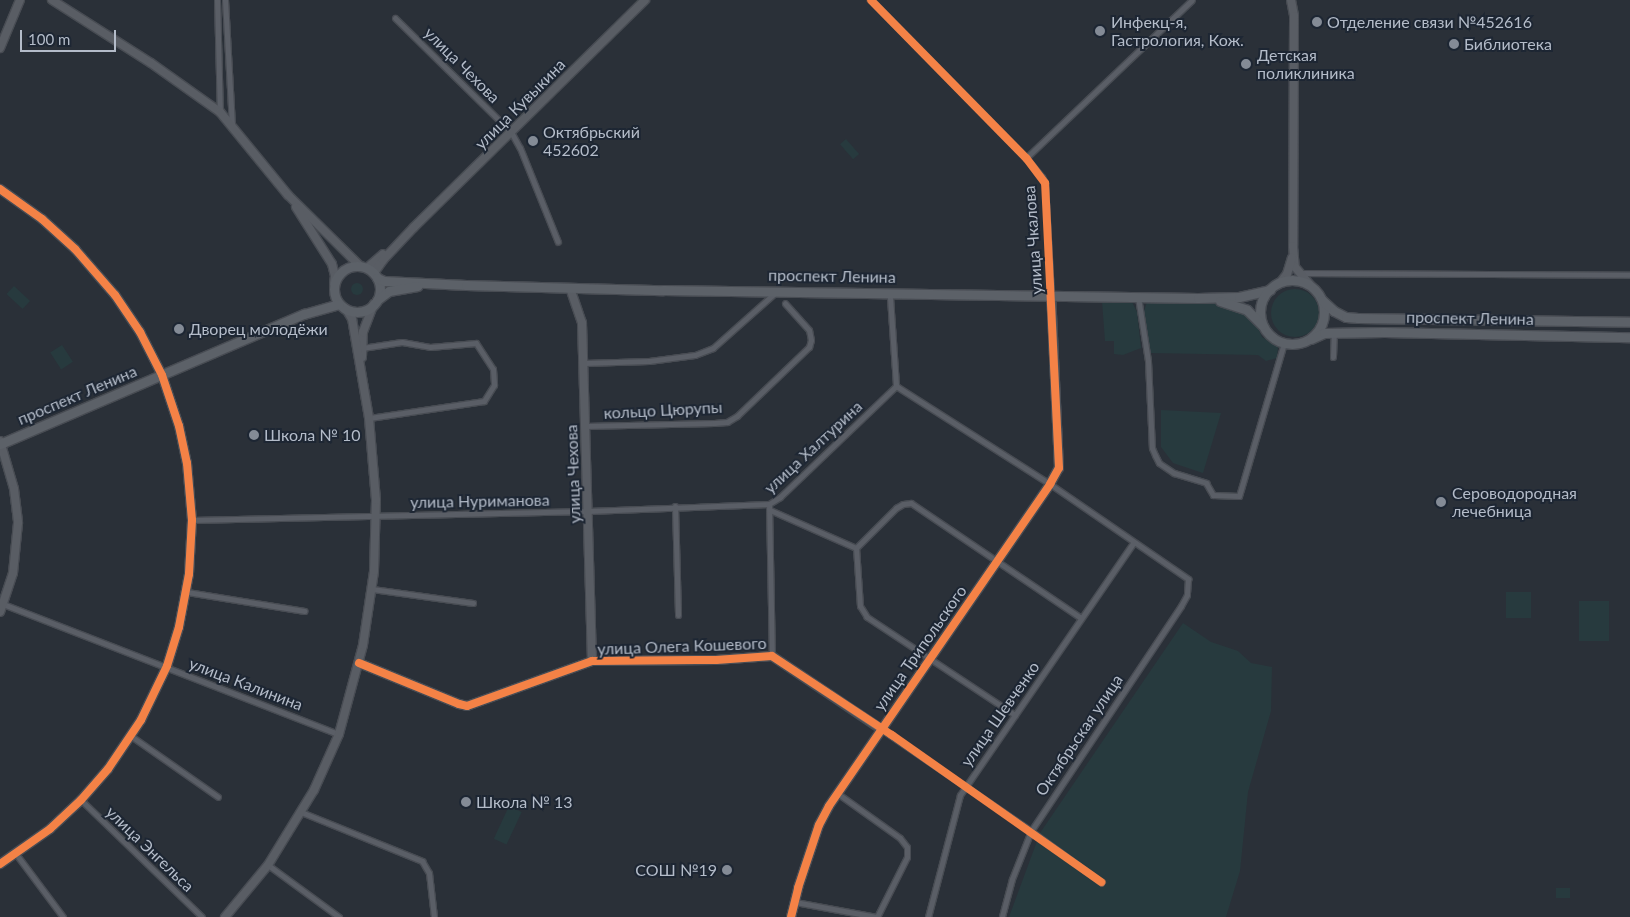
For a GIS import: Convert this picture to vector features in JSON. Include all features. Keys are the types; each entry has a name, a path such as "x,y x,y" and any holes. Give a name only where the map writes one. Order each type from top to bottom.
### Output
{"main road":[{"path":"344,270 369,271 380,291 375,302 361,311 343,307 334,288 344,270"},
{"name":"проспект Ленина","path":"369,271 384,281 570,288 1198,298 1239,297 1270,290"},
{"path":"1294,280 1310,285 1322,300 1324,308 1322,325 1311,339 1298,344 1284,343 1272,337 1264,327 1260,307 1270,290 1280,283 1294,280"},
{"name":"проспект Ленина","path":"375,302 382,295 398,289 466,285"},
{"name":"проспект Ленина","path":"0,443 304,314 323,303 334,288"},
{"name":"проспект Ленина","path":"1198,298 1237,305 1247,310 1264,327"},
{"name":"проспект Ленина","path":"1322,300 1334,311 1346,317 1358,318 1630,322"},
{"name":"проспект Ленина","path":"304,314 343,307"},
{"name":"проспект Ленина","path":"1311,339 1324,333 1630,337"}],"street":[{"path":"0,48 20,0"},
{"path":"52,0 144,58 220,112 288,194 332,264 335,276 334,288"},
{"path":"217,0 220,112"},
{"path":"225,0 232,125"},
{"name":"улица Кувыкина","path":"369,271 383,260 414,227 645,0"},
{"name":"улица Чкалова","path":"872,0 1026,158 1045,183 1058,468 1050,484"},
{"path":"1026,158 1192,0"},
{"path":"1280,283 1290,267 1293,246 1294,16 1291,0"},
{"name":"улица Чехова","path":"395,18 511,132 520,148 558,242"},
{"path":"0,189 47,223 96,271 132,320 162,375 184,445 192,520 187,592 167,666 151,702 131,736 108,769 81,800 50,829 0,864"},
{"path":"288,194 369,271"},
{"path":"1293,246 1296,267 1310,285"},
{"path":"1300,273 1630,276"},
{"name":"улица Чехова","path":"570,288 581,315 584,364 592,661"},
{"path":"584,364 649,361 696,355 713,348 776,291"},
{"path":"1138,296 1148,361 1152,448 1154,455 1160,463 1174,473 1206,483 1213,496 1238,496 1284,343"},
{"path":"890,297 896,386 1050,484 1133,543"},
{"path":"362,376 363,332 375,302"},
{"name":"кольцо Цюрупы","path":"586,426 714,423 727,422 737,416 809,347 811,340 809,330 785,303"},
{"path":"225,917 268,865 302,812 339,734 359,663 372,589 377,516 369,418 352,319 343,307"},
{"path":"1333,357 1334,333"},
{"path":"362,348 402,342 430,347 476,343 491,364 494,385 484,402 369,418"},
{"name":"улица Халтурина","path":"772,656 769,504 780,496 896,386"},
{"path":"0,443 14,489 18,523 13,573 2,608"},
{"name":"улица Трипольского","path":"791,917 819,825 838,793 1050,484"},
{"path":"1015,715 867,617 860,606 856,548 896,508 902,504 911,503 997,559 1081,618"},
{"name":"улица Нуриманова","path":"192,520 588,511 675,506 769,504"},
{"path":"675,506 678,615"},
{"path":"770,510 856,548"},
{"name":"Октябрьская улица","path":"1002,917 1012,879 1030,831 1181,606 1188,590 1188,580 1184,576 1133,543"},
{"name":"улица Шевченко","path":"928,917 955,808 965,786 1133,543"},
{"path":"372,589 473,603"},
{"path":"187,592 304,611"},
{"name":"улица Калинина","path":"2,608 167,666 339,734"},
{"name":"улица Олега Кошевого","path":"359,663 467,706 592,661 716,660 772,656 965,786 1101,882"},
{"path":"131,736 218,797"},
{"path":"795,902 877,917 907,858 907,847 900,838 838,793"},
{"name":"улица Энгельса","path":"81,800 202,917"},
{"path":"302,812 422,862 429,873 434,917"},
{"path":"16,854 63,917"},
{"path":"268,865 338,917"}],"green space":[{"path":"846,139 859,154 853,159 840,144"},
{"path":"355,283 359,283 363,289 359,295 355,295 351,291 351,287"},
{"path":"14,286 30,301 23,309 6,294"},
{"path":"1290,289 1300,289 1309,293 1315,299 1318,304 1318,322 1309,333 1300,337 1290,337 1281,333 1275,327 1271,318 1271,308 1275,299 1281,293"},
{"path":"1102,301 1132,302 1137,312 1141,348 1123,355 1114,354 1114,341 1105,341"},
{"path":"1147,302 1226,304 1241,309 1255,321 1262,337 1278,347 1277,358 1266,361 1258,355 1150,353 1144,311"},
{"path":"62,345 73,362 61,369 50,353"},
{"path":"1161,410 1221,413 1203,473 1173,463 1161,447"},
{"path":"1506,592 1531,592 1531,618 1506,618"},
{"path":"1579,601 1609,601 1609,641 1579,641"},
{"path":"1183,623 1211,642 1238,651 1251,663 1272,667 1271,711 1248,792 1240,871 1226,917 1009,917 1040,833"},
{"path":"509,806 522,812 506,845 494,839"},
{"path":"1556,888 1570,888 1570,898 1556,898"}],"cycle path":[{"path":"791,917 798,888 819,825 829,806 1050,484 1059,468 1045,183 1026,158 871,0"},
{"path":"0,189 42,219 75,249 115,295 140,332 162,375 179,426 187,463 192,520 189,574 179,627 167,666 141,720 108,769 81,800 50,829 0,864"},
{"path":"359,663 467,706 592,661 716,660 772,656 892,735 1101,882"}],"place":[{"name":"Отделение связи №452616","path":"1317,22"},
{"name":"Инфекц-я, Гастрология, Кож.","path":"1100,31"},
{"name":"Библиотека","path":"1454,44"},
{"name":"Детская поликлиника","path":"1246,64"},
{"name":"Октябрьский 452602","path":"533,141"},
{"name":"Дворец молодёжи","path":"179,329"},
{"name":"Школа № 10","path":"254,435"},
{"name":"Сероводородная лечебница","path":"1441,502"},
{"name":"Школа № 13","path":"466,802"},
{"name":"СОШ №19","path":"727,870"}]}
